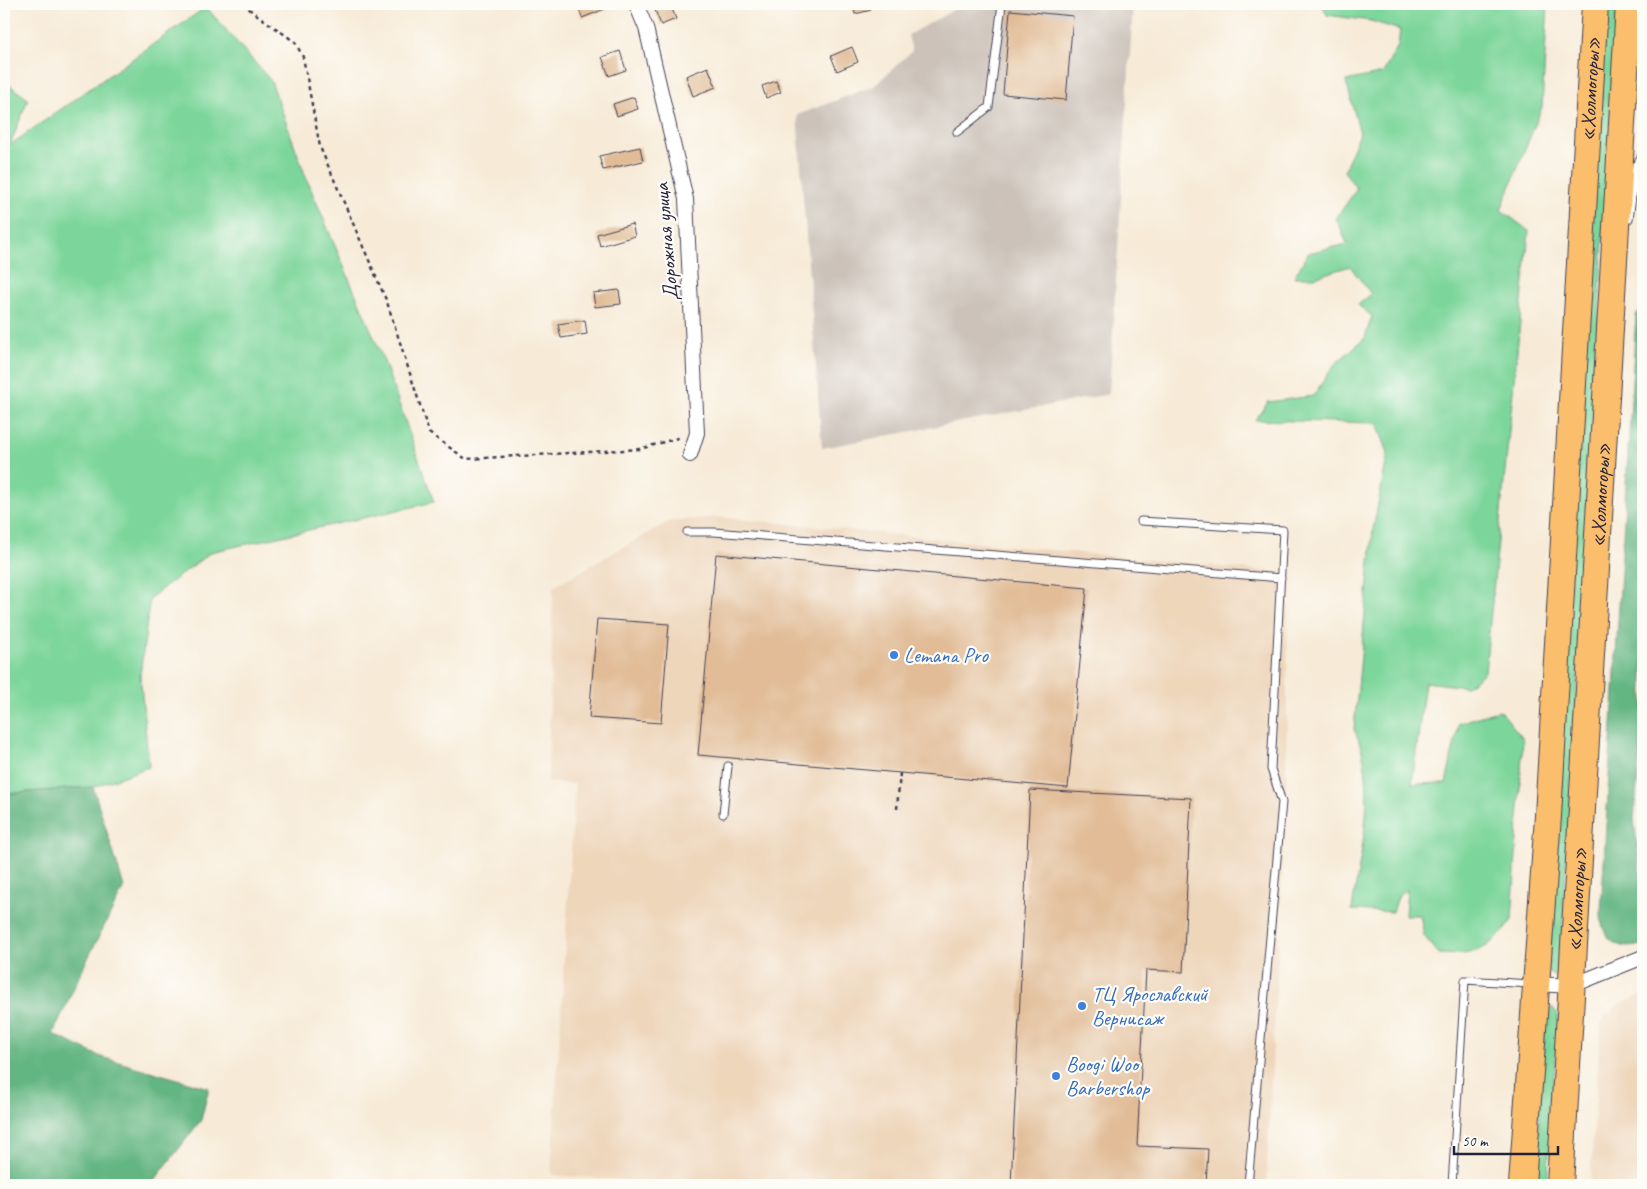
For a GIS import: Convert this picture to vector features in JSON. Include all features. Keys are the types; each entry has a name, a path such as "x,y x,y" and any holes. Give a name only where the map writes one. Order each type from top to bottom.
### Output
{"highway":[{"name":"«Холмогоры»","path":"1522,1185 1536,984 1595,4"},
{"name":"«Холмогоры»","path":"1560,1185 1629,4"}],"street":[{"name":"Дорожная улица","path":"636,4 646,28 686,199 697,433 690,455"},
{"path":"1536,984 1571,986 1643,957"}],"lane":[{"path":"957,132 989,108 1002,4"},
{"path":"1629,224 1635,172 1638,160 1643,154"},
{"path":"1612,296 1622,269"},
{"path":"1141,521 1283,530 1271,769 1282,802 1248,1185"},
{"path":"687,532 714,532 1281,578"},
{"path":"723,814 728,766"},
{"path":"1452,1185 1466,980 1536,984"}],"path":[{"path":"242,4 295,42 303,57 320,147 387,302 428,433 466,459 640,449 697,433"},
{"path":"897,809 900,773"}],"shaded area":[{"path":"964,4 1133,4 1109,394 822,448 797,115 874,86 912,51 908,35"},
{"path":"718,517 1273,572 1284,578 1288,587 1286,791 1266,1185 686,1185 551,1175 575,784 548,782 553,587 670,521"},
{"path":"1643,994 1643,1185 1590,1185 1601,1024 1604,1017 1618,1005"}],"green space":[{"path":"1322,4 1548,4 1542,107 1501,210 1529,231 1485,672 1466,687 1425,682 1412,784 1446,783 1459,723 1500,710 1523,739 1512,920 1497,938 1489,944 1481,949 1463,954 1439,954 1424,936 1420,915 1405,915 1407,889 1399,894 1393,912 1352,910 1363,842 1367,795 1366,772 1362,750 1354,729 1373,530 1388,453 1377,423 1255,420 1268,402 1313,396 1335,364 1365,338 1372,316 1358,305 1371,294 1350,266 1315,277 1294,277 1308,253 1347,244 1336,218 1357,189 1344,171 1360,133 1346,81 1383,73 1398,46 1400,30 1371,21 1327,15"},
{"path":"1603,4 1617,4 1560,969 1557,974 1553,975 1548,971"},
{"path":"206,7 271,81 307,180 382,356 434,502 211,552 150,598 140,675 149,767 93,787 4,794 4,81 28,99 10,145"},
{"path":"1643,306 1643,719 1634,819 1643,897 1643,944 1625,947 1618,945 1607,936 1603,929 1601,911 1636,315"},
{"path":"93,787 124,887 82,970 53,1034 101,1057 209,1088 201,1120 151,1185 4,1185 4,794"},
{"path":"1552,1007 1558,1014 1547,1185 1535,1185 1545,1013"}],"building":[{"path":"584,4 603,4 605,9 582,18 578,6"},
{"path":"670,4 676,19 661,25 655,10"},
{"path":"852,4 869,4 871,10 855,14"},
{"path":"1010,10 1073,16 1066,100 1003,94"},
{"path":"852,47 858,62 837,71 831,56"},
{"path":"620,51 626,70 609,76 602,57"},
{"path":"708,67 716,87 693,96 686,76"},
{"path":"776,81 781,92 766,98 762,86"},
{"path":"634,97 638,109 617,116 613,104"},
{"path":"640,147 643,161 603,170 599,156"},
{"path":"632,224 635,236 600,246 597,234"},
{"path":"619,290 621,304 595,307 593,293"},
{"path":"585,320 587,334 561,338 558,324"},
{"name":"Lemana Pro","path":"716,554 1087,588 1068,788 698,755"},
{"path":"597,619 669,624 661,723 589,718"},
{"name":"ТЦ Ярославский Вернисаж","path":"1030,790 1191,798 1183,972 1146,970 1137,1146 1208,1149 1206,1185 1011,1185"}],"place":[{"name":"Lemana Pro","path":"894,655"},
{"name":"ТЦ Ярославский Вернисаж","path":"1082,1006"},
{"name":"Boogi Woo Barbershop","path":"1056,1076"}]}
